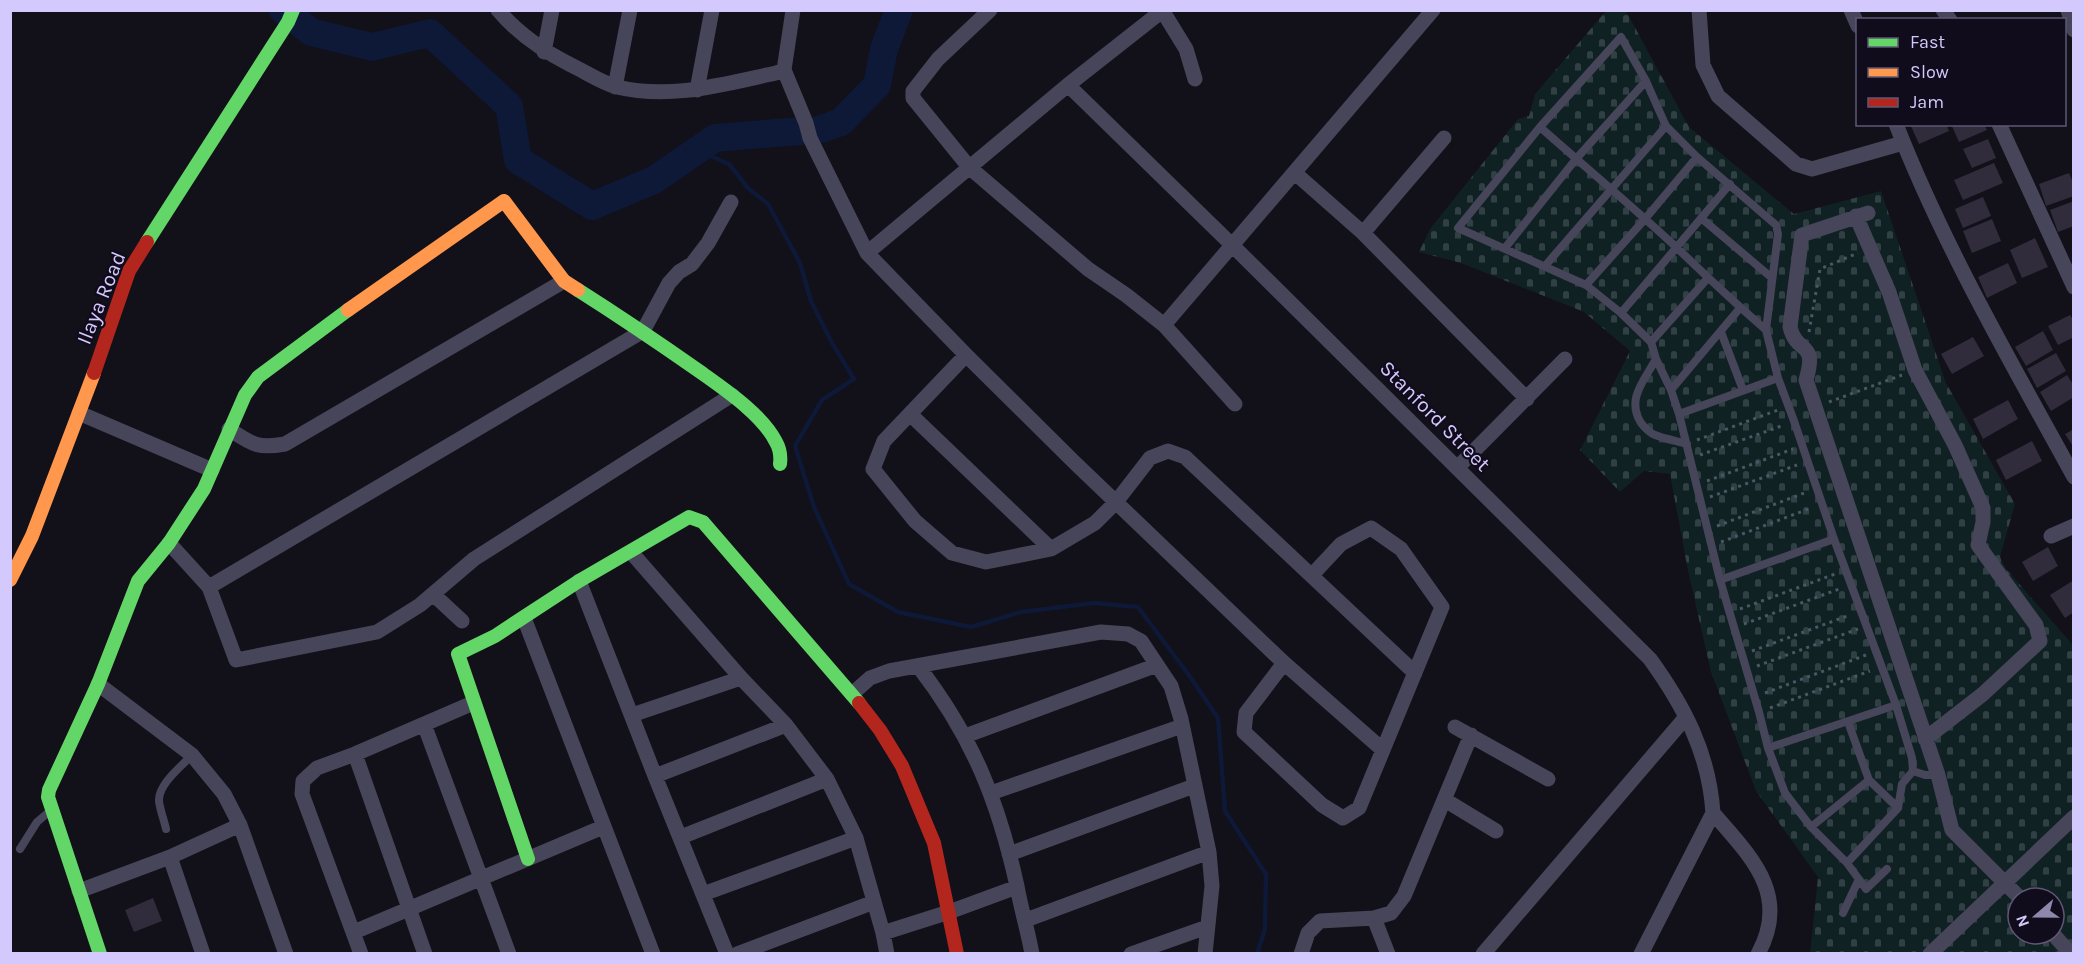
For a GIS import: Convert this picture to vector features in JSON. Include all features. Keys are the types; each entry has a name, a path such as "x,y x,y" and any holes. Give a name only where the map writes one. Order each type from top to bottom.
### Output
{"street":[{"path":"498,10 512,27 544,52 615,87 656,93 697,90 784,70"},
{"path":"544,52 552,10"},
{"path":"615,87 630,10"},
{"path":"697,90 712,10"},
{"path":"793,10 784,70 810,138 867,253 966,355 1116,502 1284,663 1383,750"},
{"path":"990,10 938,59 913,91 913,98 969,167 1088,269 1164,325 1235,404"},
{"path":"867,253 1068,85 1162,10 1186,49 1194,79"},
{"path":"1164,325 1433,10"},
{"path":"1699,10 1702,65 1718,96 1796,164 1812,169 1903,143"},
{"path":"2070,13 2073,30"},
{"name":"Ilaya Road","path":"10,580 32,536 129,271 290,16"},
{"name":"Stanford Street","path":"1068,85 1650,659 1675,693 1698,742 1712,792 1713,813"},
{"path":"1897,126 1974,294 2073,477"},
{"path":"2000,126 2073,287"},
{"path":"1363,233 1444,138"},
{"path":"1294,173 1363,233 1527,399"},
{"path":"100,954 48,797 50,790 98,684 138,581 169,543 204,489 245,395 258,377 379,286 504,201 564,281 643,331 732,395 770,431 781,454 780,464"},
{"path":"209,588 643,331 669,283 679,272 692,264 708,243 731,202"},
{"path":"1925,739 1983,694 2040,641 2036,625 1978,545 1983,522 1983,508 1955,445 1914,370 1889,292 1870,248 1862,215 1802,235 1789,320 1792,338 1806,349 1811,358 1806,380 1816,407 1925,739 1938,775 1952,830 2010,886"},
{"path":"229,429 247,441 266,448 285,444 564,281"},
{"path":"966,355 884,441 873,469 915,521 952,553 986,562 1051,549 1095,523 1116,502 1150,458 1167,451 1185,457 1415,673"},
{"path":"1457,468 1565,359"},
{"path":"169,543 209,588 234,657 240,661 377,632 434,595 474,559 732,395"},
{"path":"79,412 212,470"},
{"path":"910,414 1051,549"},
{"path":"528,859 458,654 495,636 579,580 689,517 702,522 852,694 880,730 902,766 934,843 957,954"},
{"path":"2051,536 2073,526"},
{"path":"1284,663 1246,713 1244,732 1322,805 1343,818 1359,808 1442,608 1401,549 1371,528 1341,544 1312,575"},
{"path":"631,552 741,678 786,725 826,779 856,838 887,954"},
{"path":"579,580 727,954"},
{"path":"434,595 462,621"},
{"path":"524,618 653,954"},
{"path":"852,694 870,678 889,671 1101,632 1128,634 1141,641 1171,686 1209,852 1212,886 1205,954"},
{"path":"965,736 1157,665"},
{"path":"918,666 942,697 965,736 991,793 1026,920 1032,954"},
{"path":"632,715 741,678"},
{"path":"98,684 192,755 224,794 240,825 286,954"},
{"path":"362,954 302,794 303,781 317,768 473,703"},
{"path":"1483,954 1686,717"},
{"path":"424,724 509,954"},
{"path":"655,776 786,725"},
{"path":"991,793 1182,726"},
{"path":"1455,727 1548,779"},
{"path":"1301,954 1308,933 1320,921 1374,918 1390,912 1404,896 1471,735"},
{"path":"355,754 425,954"},
{"path":"681,837 826,779"},
{"path":"1009,854 1194,786"},
{"path":"1445,800 1496,831"},
{"path":"1641,954 1713,813 1748,854 1761,874 1769,896 1772,915 1766,938 1758,954"},
{"path":"1930,954 2073,817"},
{"path":"79,891 170,857 240,825"},
{"path":"354,932 603,827"},
{"path":"703,894 856,838"},
{"path":"1026,920 1209,852"},
{"path":"170,857 203,954"},
{"path":"883,933 1017,887"},
{"path":"737,954 874,902"},
{"path":"1374,918 1388,954"},
{"path":"1131,954 1207,927"}],"lane":[{"path":"1847,863 1898,808 1902,784 1913,771 1896,705 1788,407 1766,330 1778,234 1776,225 1697,157 1666,126 1646,81 1621,37 1540,127 1458,228 1586,285 1652,342 1656,359 1671,390 1679,414 1720,580 1760,712 1768,748 1785,793 1811,827 1847,863 1866,889 1887,869"},
{"path":"1505,248 1576,159 1646,81"},
{"path":"1545,266 1666,126"},
{"path":"1540,127 1766,330"},
{"path":"1586,285 1697,157"},
{"path":"1621,313 1730,184"},
{"path":"1701,218 1773,278"},
{"path":"1652,342 1707,279"},
{"path":"1671,390 1740,308"},
{"path":"1721,332 1743,390"},
{"path":"1656,359 1635,398 1634,407 1645,428 1654,435 1687,444"},
{"path":"1679,414 1779,378"},
{"path":"1720,580 1834,539"},
{"path":"1768,748 1896,705"},
{"path":"1848,722 1869,780 1898,808"},
{"path":"166,829 159,800 160,794 165,785 192,755"},
{"path":"1913,771 1925,775 1938,775"},
{"path":"1811,827 1869,780"},
{"path":"20,849 37,822 52,810"},
{"path":"1843,914 1858,879"}],"path":[{"path":"1806,349 1820,269 1870,248"},
{"path":"1816,407 1914,370"},
{"path":"1687,444 1788,407"},
{"path":"1690,459 1794,421"},
{"path":"1696,484 1802,446"},
{"path":"1700,501 1807,461"},
{"path":"1707,530 1817,488"},
{"path":"1711,546 1822,504"},
{"path":"1730,613 1846,570"},
{"path":"1734,628 1851,585"},
{"path":"1742,654 1861,611"},
{"path":"1747,669 1866,625"},
{"path":"1755,696 1876,651"},
{"path":"1760,712 1882,667"}],"green space":[{"path":"1606,11 1626,11 1689,127 1794,214 1881,191 1946,383 2015,504 2000,557 2007,570 2073,645 2073,953 1810,953 1818,877 1756,791 1711,672 1688,571 1670,474 1644,471 1620,492 1580,450 1630,351 1584,312 1461,263 1419,252 1430,229 1518,119 1529,116 1535,94"}],"building":[{"path":"1911,126 1947,126 1949,131 1919,144"},
{"path":"1952,126 1985,126 1987,130 1959,142"},
{"path":"1988,139 1996,158 1972,168 1963,149"},
{"path":"1994,163 2003,183 1963,200 1954,180"},
{"path":"2069,173 2074,185 2074,196 2046,206 2039,184"},
{"path":"1983,197 1991,216 1963,228 1955,209"},
{"path":"2074,201 2074,226 2058,232 2050,210"},
{"path":"1992,219 2001,241 1972,253 1963,231"},
{"path":"2035,238 2048,267 2022,278 2010,250"},
{"path":"2008,263 2017,283 1987,298 1978,277"},
{"path":"2070,315 2074,321 2074,337 2058,345 2048,326"},
{"path":"2043,331 2053,350 2026,366 2015,347"},
{"path":"1973,337 1984,356 1952,374 1941,354"},
{"path":"2056,353 2066,371 2037,388 2027,369"},
{"path":"2067,375 2074,386 2074,397 2051,411 2040,392"},
{"path":"2008,400 2018,419 1983,439 1973,419"},
{"path":"2074,429 2074,448 2065,434"},
{"path":"2032,441 2042,461 2006,480 1996,460"},
{"path":"2048,547 2058,566 2033,581 2022,562"},
{"path":"2074,580 2074,612 2065,618 2050,595"},
{"path":"153,898 162,921 134,932 125,910"}],"waterway":[{"path":"283,10 311,32 372,47 430,33 509,106 518,160 592,206 654,180 715,138 800,131"},
{"path":"821,129 841,122 877,85 884,49 899,10"},
{"path":"699,151 729,164 748,188 768,204 800,263 811,301 832,343 854,379 822,400 795,446 814,507 849,584 898,612 971,627 1021,612 1094,603 1138,607 1218,718 1225,811 1266,874 1265,929 1257,954"}],"traffic: fast":[{"path":"147,242 288,22 293,10"},
{"path":"578,290 669,350 742,403 770,432 778,447 780,464"},
{"path":"100,954 48,797 49,790 98,684 138,581 169,543 204,489 245,395 258,377 348,310"},
{"path":"528,859 458,654 495,636 579,581 689,517 703,522 859,703"}],"traffic: slow":[{"path":"348,310 504,201 564,281 578,290"},
{"path":"10,580 32,536 94,373"}],"traffic: jam":[{"path":"94,373 129,271 147,242"},
{"path":"859,703 880,730 902,766 934,843 957,954"}]}
